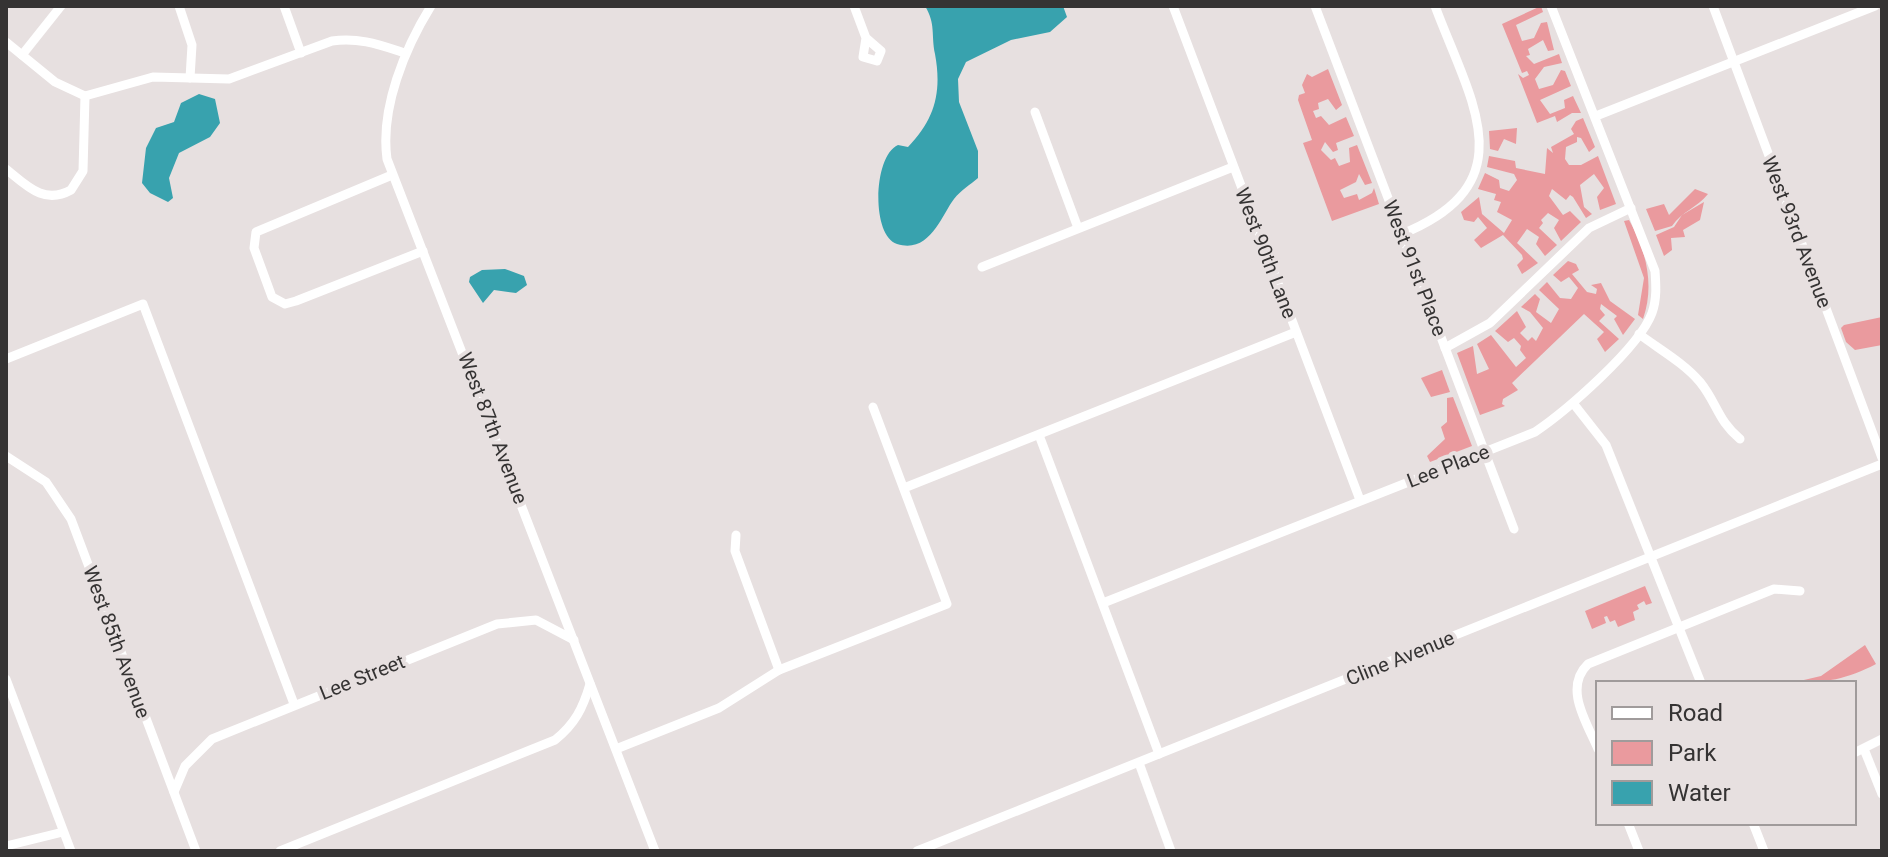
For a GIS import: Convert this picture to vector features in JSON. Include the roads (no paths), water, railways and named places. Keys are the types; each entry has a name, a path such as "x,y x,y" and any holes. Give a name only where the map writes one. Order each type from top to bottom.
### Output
{"street":[{"path":"22,55 61,6"},
{"path":"179,6 192,45 190,78"},
{"path":"284,6 301,53"},
{"name":"West 87th Avenue","path":"431,6 405,53 385,130 392,175 655,851"},
{"path":"854,6 866,38"},
{"name":"West 90th Lane","path":"1173,6 1360,500"},
{"name":"West 91st Place","path":"1315,6 1514,529"},
{"path":"1402,234 1445,214 1468,187 1477,165 1479,123 1435,6"},
{"name":"Lee Place","path":"1103,603 1535,432 1573,403 1639,334 1652,314 1655,271 1551,6"},
{"name":"West 93rd Avenue","path":"1713,6 1882,461"},
{"path":"1596,116 1875,6"},
{"path":"6,42 69,92 85,96 139,79 229,79 347,39 364,40 405,53"},
{"path":"6,169 35,192 54,197 71,190 83,171 85,96"},
{"path":"1035,112 1078,228"},
{"path":"982,267 1233,167"},
{"path":"392,175 256,232 254,248 272,297 285,304 423,251"},
{"path":"1445,348 1490,323 1589,228 1631,208"},
{"path":"6,359 143,304 294,704"},
{"path":"904,488 1296,332"},
{"path":"1639,334 1693,374 1709,396 1722,425 1740,439"},
{"path":"1573,403 1606,445 1700,681"},
{"path":"616,749 719,708 779,670 947,604 873,407"},
{"path":"1039,435 1159,754"},
{"name":"West 85th Avenue","path":"6,456 46,482 71,519 196,851"},
{"name":"Cline Avenue","path":"917,851 1651,557 1882,461"},
{"path":"736,535 735,551 779,670"},
{"path":"1596,744 1576,692 1577,677 1595,660 1780,587 1800,591"},
{"name":"Lee Street","path":"174,792 185,766 212,739 510,620 536,620 574,640"},
{"path":"6,679 71,851"},
{"path":"280,851 555,740 572,727 584,705 590,683"},
{"path":"1882,739 1859,751 1882,794"},
{"path":"1139,763 1171,851"},
{"path":"1629,825 1639,851"},
{"path":"1754,825 1764,851"},
{"path":"6,846 63,832"}],"water":[{"path":"925,6 1063,6 1067,17 1050,32 1011,40 966,62 958,79 959,102 978,151 978,178 957,196 926,239 908,246 897,244 889,238 879,212 878,196 884,164 890,152 898,145 908,147 917,137 930,115 937,93 932,24"},
{"path":"199,94 215,99 220,123 210,137 179,153 169,178 173,198 168,202 150,193 142,183 146,148 156,128 174,122 181,103"},
{"path":"505,269 524,276 527,285 516,293 494,290 483,303 469,282 470,277 482,270"}]}
